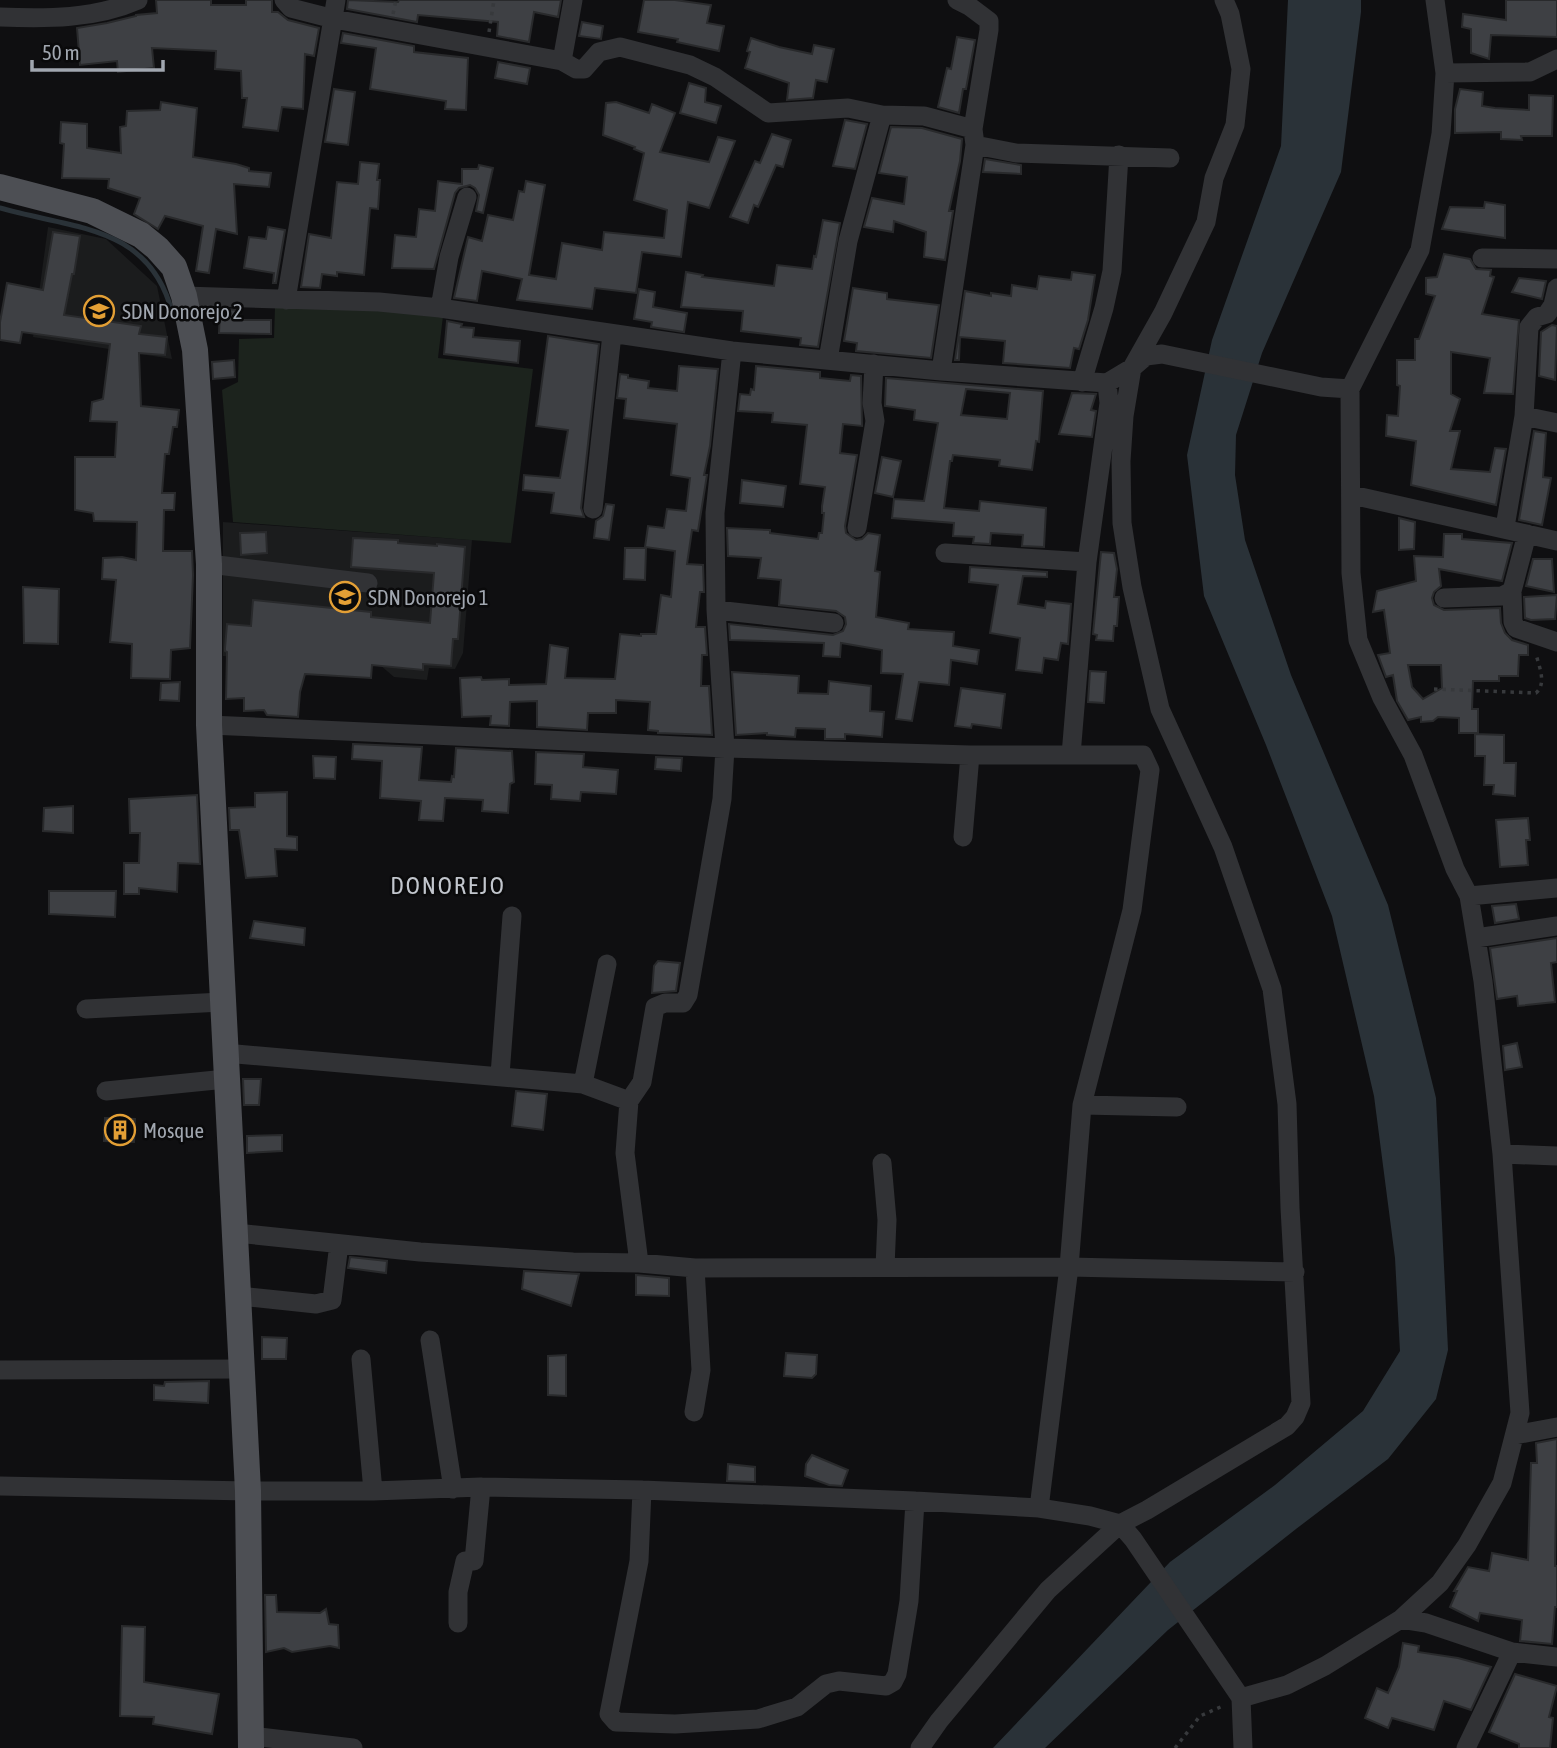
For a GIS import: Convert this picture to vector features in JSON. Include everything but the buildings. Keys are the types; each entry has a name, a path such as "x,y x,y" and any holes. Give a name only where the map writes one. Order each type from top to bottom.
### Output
{"main road":[{"path":"0,187 92,211 141,235 157,248 174,267 184,296 195,350 209,564 209,724 248,1491 251,1742"}],"street":[{"path":"0,17 39,19 114,10 138,0"},
{"path":"284,0 291,8 335,10 487,47 562,61 576,69 584,69 599,52 620,47 690,65 768,113 848,108 882,116 924,116 1016,153 1170,158"},
{"path":"562,61 573,0"},
{"path":"941,371 989,21 957,0"},
{"path":"920,1748 939,1721 1048,1590 1119,1524 1287,1426 1301,1404 1287,1104 1272,989 1223,847 1160,709 1132,587 1122,523 1121,461 1124,416 1132,368 1163,313 1206,222 1214,177 1236,125 1241,69 1230,14 1224,0"},
{"path":"1241,1698 1287,1685 1325,1667 1401,1619 1440,1583 1467,1545 1502,1483 1520,1413 1503,1154 1483,981 1469,896 1455,869 1413,755 1382,698 1359,640 1351,573 1350,389 1420,250 1441,134 1445,73 1435,0"},
{"path":"286,300 335,10"},
{"path":"1445,73 1530,72 1557,59"},
{"path":"828,360 848,240 882,116"},
{"path":"1082,382 1112,271 1119,155"},
{"path":"440,308 449,257 467,198"},
{"path":"1482,258 1557,259"},
{"path":"1505,527 1524,416 1529,327 1553,305 1557,288"},
{"path":"184,296 379,302 440,308 732,351 1082,382 1107,383 1146,356 1162,354 1321,387 1350,389"},
{"path":"593,509 612,334"},
{"path":"639,1263 625,1153 629,1101 642,1082 655,1007 665,1003 686,1002 722,799 725,747 716,610 715,513 732,351"},
{"path":"857,528 875,421 872,403 874,364"},
{"path":"1072,755 1087,562 1109,403 1107,383"},
{"path":"1524,416 1557,423"},
{"path":"1352,495 1505,527 1557,541"},
{"path":"1527,534 1512,591 1513,622 1516,628 1531,635 1557,642"},
{"path":"945,553 1087,562"},
{"path":"209,564 368,583"},
{"path":"1444,598 1502,596 1512,591"},
{"path":"716,610 834,623"},
{"path":"209,724 725,747 970,755 1143,755 1150,770 1132,910 1082,1105 1069,1267 1039,1508"},
{"path":"963,837 970,755"},
{"path":"1469,896 1557,888"},
{"path":"500,1075 512,916"},
{"path":"1476,938 1557,926"},
{"path":"583,1084 607,964"},
{"path":"86,1009 222,1002"},
{"path":"106,1091 225,1066 500,1075 583,1084 629,1101"},
{"path":"1082,1105 1177,1107"},
{"path":"1503,1154 1557,1156"},
{"path":"881,1163 887,1220 884,1266"},
{"path":"236,1233 339,1244 573,1262 639,1263 695,1268 1069,1267 1296,1272"},
{"path":"239,1296 316,1304 332,1300 339,1244"},
{"path":"694,1412 701,1370 695,1268"},
{"path":"430,1340 453,1489"},
{"path":"361,1359 373,1491"},
{"path":"0,1370 242,1369"},
{"path":"1515,1435 1557,1427"},
{"path":"0,1486 248,1491 373,1491 481,1487 642,1490 1039,1508 1090,1516 1119,1524 1133,1539 1224,1670 1241,1698 1243,1748"},
{"path":"458,1623 458,1592 465,1561 474,1561 481,1487"},
{"path":"642,1490 639,1561 608,1714 616,1722 653,1724 758,1719 797,1707 826,1684 839,1681 886,1686 892,1682 898,1674 909,1601 915,1501"},
{"path":"1401,1619 1426,1623 1512,1652 1557,1657"},
{"path":"1466,1748 1512,1652"},
{"path":"251,1742 353,1748"}],"path":[{"path":"487,47 494,0"},
{"path":"1434,689 1535,693 1541,689 1542,683 1531,635"},
{"path":"1175,1748 1200,1716 1241,1698"}],"shaded area":[{"path":"1288,0 1361,0 1361,12 1341,172 1262,353 1236,435 1235,475 1245,540 1291,675 1388,905 1436,1098 1448,1350 1436,1399 1388,1459 1168,1630 1045,1748 993,1748 1170,1562 1275,1485 1363,1411 1400,1351 1395,1258 1374,1096 1332,916 1266,745 1204,596 1187,455 1212,340 1281,146"},
{"name":"SDN Donorejo 2","path":"48,227 106,239 157,286 172,359 33,337"},
{"path":"275,307 376,309 443,316 438,358 533,369 511,543 233,522 222,390 238,382 239,339 274,338"},
{"name":"SDN Donorejo 1","path":"223,522 472,540 463,653 455,669 429,668 427,680 394,677 380,665 223,656"}],"waterway":[{"path":"0,208 80,227 126,246 146,262 161,283 172,312"}],"place":[{"name":"SDN Donorejo 2","path":"99,311"},
{"name":"SDN Donorejo 1","path":"345,597"},
{"name":"Mosque","path":"120,1130"}],"district":[{"name":"DONOREJO","path":"448,885"}]}
